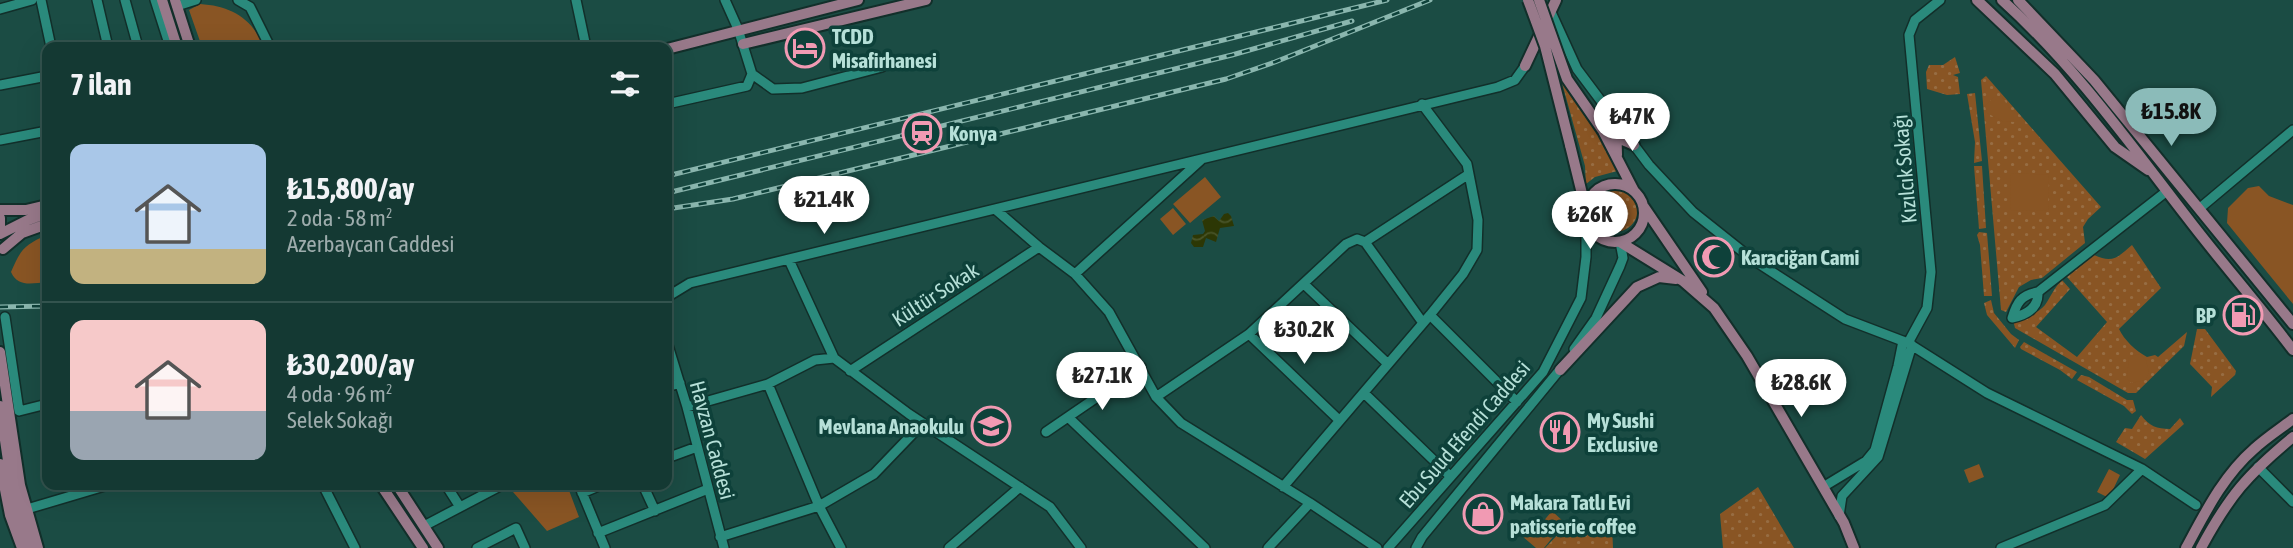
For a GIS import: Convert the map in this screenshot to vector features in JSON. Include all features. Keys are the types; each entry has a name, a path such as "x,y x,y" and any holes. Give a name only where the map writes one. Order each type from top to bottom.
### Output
{"main road":[{"path":"162,0 175,42"},
{"path":"672,48 858,0"},
{"path":"743,44 926,0"},
{"path":"1528,0 1545,46 1591,229 1599,238 1609,242 1631,238 1640,230 1644,207"},
{"path":"1539,0 1567,79 1603,131 1644,207 1747,356 1823,487 1854,548"},
{"path":"1525,66 1556,0"},
{"path":"1977,0 2056,74 2115,147 2157,176"},
{"path":"2002,0 2063,60 2293,351"},
{"path":"2018,0 2094,80 2293,324"},
{"path":"176,3 188,42"},
{"path":"1616,120 1617,158"},
{"path":"1603,131 1634,145"},
{"path":"1586,215 1593,194 1607,185 1624,185 1634,191"},
{"path":"0,210 26,210 42,206"},
{"path":"0,218 0,232 42,215"},
{"path":"4,249 22,233 42,226"},
{"path":"1620,242 1683,281 1714,309"},
{"path":"1560,370 1637,287 1659,277 1683,281"},
{"path":"0,352 18,473 38,548"},
{"path":"0,406 12,488 27,548"},
{"path":"2186,548 2215,495 2232,471 2252,450 2293,419"},
{"path":"2202,548 2228,500 2258,467 2292,438"},
{"path":"0,464 10,515 22,548"},
{"path":"384,490 423,548"},
{"path":"400,490 438,548"}],"street":[{"path":"41,0 50,42"},
{"path":"97,0 107,42"},
{"path":"125,0 137,42"},
{"path":"155,0 168,42"},
{"path":"176,3 196,0"},
{"path":"238,0 250,7 268,42"},
{"path":"576,0 585,42"},
{"path":"725,0 738,29 752,74 773,89 802,88 882,67"},
{"name":"Kızılcık Sokağı","path":"1908,343 1927,308 1931,272 1909,35 1915,20 1940,0"},
{"path":"0,9 26,1"},
{"path":"1550,12 1577,69 1649,166 1692,212 1752,259 1845,318 1908,343 1987,393 2143,469 2196,505"},
{"path":"672,294 690,283 1498,87 1515,80 1525,66"},
{"path":"672,103 747,86 752,74"},
{"path":"0,85 42,77"},
{"path":"1283,487 1430,315 1463,274 1477,250 1478,220 1467,164 1422,104"},
{"path":"2200,208 2293,130"},
{"path":"0,140 42,132"},
{"path":"1075,274 1204,157"},
{"path":"1365,242 1469,174"},
{"path":"2038,292 2167,191"},
{"path":"995,209 1075,274 1109,312 1156,397 1181,423 1377,548"},
{"name":"Ebu Suud Efendi Caddesi","path":"1388,548 1543,372 1577,311 1584,285 1586,215"},
{"path":"1156,397 1248,334 1346,244 1357,239 1365,242 1423,323"},
{"name":"Ebu Suud Efendi Caddesi","path":"1416,548 1422,537 1560,370 1603,305 1623,258 1620,242"},
{"name":"Kültür Sokak","path":"850,371 1039,247"},
{"path":"789,260 834,358 923,423 1050,507 1081,548"},
{"path":"1304,284 1388,364"},
{"path":"1430,315 1517,402"},
{"path":"5,317 19,411 42,405"},
{"path":"1248,334 1339,420"},
{"path":"1823,487 1866,461 1875,450 1908,343"},
{"path":"1839,516 1842,496 1878,457 1908,343"},
{"name":"Havzan Caddesi","path":"672,358 687,407 720,544"},
{"path":"687,407 768,384 815,360 834,358"},
{"path":"1046,432 1141,367"},
{"path":"672,385 680,383"},
{"path":"768,384 819,506 841,548"},
{"path":"1364,393 1450,476"},
{"path":"1068,417 1205,548"},
{"path":"720,544 819,506 874,474 923,423"},
{"path":"672,456 697,447"},
{"path":"2258,467 2293,502"},
{"path":"2001,548 2105,505 2143,469"},
{"path":"949,548 961,544 1020,487"},
{"path":"598,533 708,489"},
{"path":"27,509 91,490"},
{"path":"326,490 355,548"},
{"path":"449,490 460,507"},
{"path":"424,527 492,490"},
{"path":"581,490 605,548"},
{"path":"645,490 655,511"},
{"path":"1268,548 1310,503"},
{"path":"477,548 516,528 526,548"}],"shaded area":[{"path":"200,4 231,11 247,21 262,42 200,42 189,10"},
{"path":"1955,57 1960,73 1953,75 1958,77 1960,94 1947,95 1927,89 1926,72 1929,65 1943,65"},
{"path":"1986,76 2101,207 2083,227 2085,243 2042,278 2031,280 2019,287 2006,312 2001,310 1981,80"},
{"path":"1562,83 1565,83 1621,170 1595,177 1586,184 1585,166"},
{"path":"1975,93 1982,161 1974,163 1975,142 1967,94"},
{"path":"1994,97 2002,97 2013,113 2014,122 2002,121 1987,113 1985,106"},
{"path":"1974,166 1982,166 1986,228 1979,229"},
{"path":"2011,173 2049,175 2048,211 2010,210"},
{"path":"1205,177 1221,197 1190,223 1173,204"},
{"path":"1615,186 1631,193 1638,209 1631,225 1615,232 1599,225 1592,209 1599,193"},
{"path":"2259,186 2269,196 2293,205 2293,304 2227,223 2228,208 2248,188"},
{"path":"1173,208 1186,224 1173,235 1160,219"},
{"path":"1979,232 1987,233 1992,296 1984,296 1977,235"},
{"path":"42,238 42,282 26,283 18,280 11,272 21,253"},
{"path":"2132,245 2161,288 2119,329 2121,333 2143,355 2158,357 2187,332 2184,346 2136,393 2128,393 2015,328 2013,320 2039,311 2062,280 2070,289 2036,327 2077,357 2107,322 2067,277 2094,255 2106,259 2115,258"},
{"path":"1991,300 1994,313 2019,340 2015,348 1987,315 1984,303"},
{"path":"2197,329 2205,329 2236,371 2211,397 2212,387 2190,364"},
{"path":"2024,342 2077,372 2072,379 2021,349"},
{"path":"2139,354 2146,360 2149,372 2145,380 2131,383 2127,378 2129,357"},
{"path":"2081,375 2127,400 2133,400 2136,411 2132,414 2124,406 2077,380"},
{"path":"2141,415 2150,424 2161,428 2170,429 2180,418 2184,424 2145,459 2116,442 2125,428 2132,429"},
{"path":"1979,464 1984,477 1969,483 1964,470"},
{"path":"2109,469 2120,475 2109,498 2097,492"},
{"path":"1758,487 1794,548 1723,548 1720,514"},
{"path":"511,490 569,490 579,517 547,531"},
{"path":"1552,511 1565,523 1554,536 1541,524"},
{"path":"1535,522 1553,537 1544,548 1536,548 1523,537"},
{"path":"1612,524 1613,548 1545,548 1566,526"}],"water":[{"path":"1613,200 1620,203 1623,210 1620,217 1613,220 1606,217 1603,210 1606,203"},
{"path":"1228,213 1234,226 1220,228 1216,242 1206,238 1203,247 1194,247 1191,243 1193,235 1203,234 1205,231 1202,220 1214,216 1219,221"}],"railway":[{"path":"672,175 1387,0"},
{"path":"672,208 733,199 1226,79 1430,0"},
{"path":"672,192 1232,55 1352,21"},
{"path":"0,307 42,306"}],"place":[{"name":"TCDD Misafirhanesi","path":"805,48"},
{"name":"Konya","path":"922,133"},
{"name":"Karaciğan Cami","path":"1714,257"},
{"name":"BP","path":"2243,315"},
{"name":"Mevlana Anaokulu","path":"991,426"},
{"name":"My Sushi Exclusive","path":"1560,432"},
{"name":"Makara Tatlı Evi patisserie coffee","path":"1483,514"}]}
